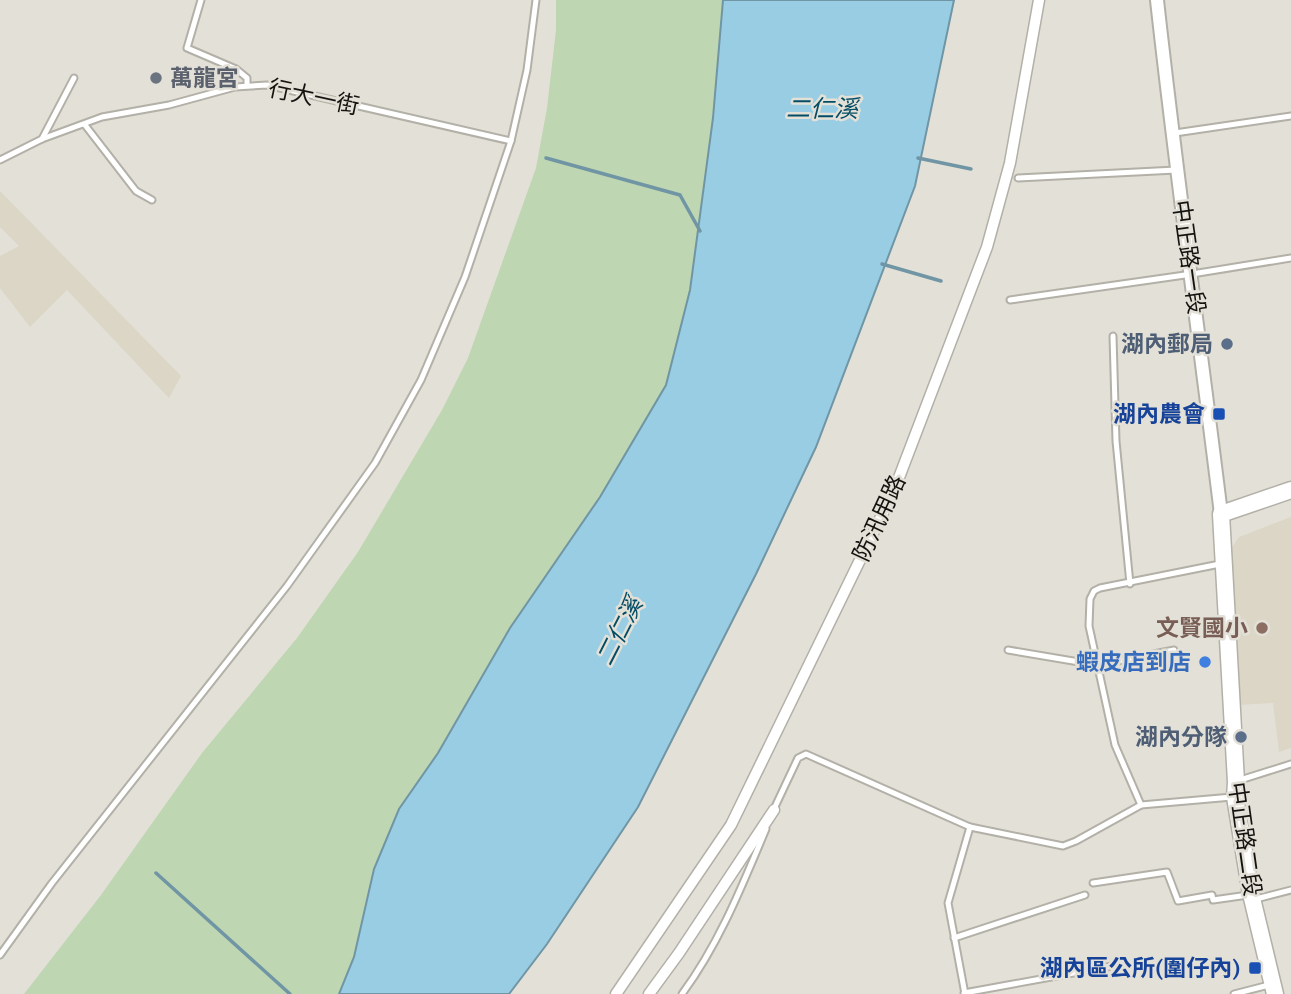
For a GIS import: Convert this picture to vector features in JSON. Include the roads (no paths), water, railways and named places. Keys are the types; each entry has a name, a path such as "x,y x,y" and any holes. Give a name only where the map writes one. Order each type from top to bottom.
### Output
{"main road":[{"path":"1221,514 1291,491"},
{"name":"中正路二段","path":"1221,514 1236,789 1252,897 1274,989"}],"street":[{"name":"防汛用路","path":"616,994 731,825 895,488 987,247 1010,163 1039,0"},
{"name":"中正路一段","path":"1157,0 1176,170 1192,274 1221,514"},
{"path":"649,994 680,953 774,810"}],"lane":[{"path":"201,0 187,48 236,69 247,78 247,85"},
{"path":"0,955 52,884 287,586 375,463 421,380 465,277 511,141 527,70 536,0"},
{"path":"42,139 74,78"},
{"name":"行大一街","path":"0,160 42,139 102,117 169,105 187,98 247,85 267,85 511,141"},
{"path":"1172,133 1291,116"},
{"path":"85,125 135,191 152,200"},
{"path":"1018,178 1176,170"},
{"path":"1010,300 1291,258"},
{"path":"1113,336 1116,441 1130,584"},
{"path":"1141,805 1115,745 1089,626 1090,599 1094,591 1100,589 1223,564"},
{"path":"1008,650 1097,665 1174,650"},
{"path":"682,994 696,976 732,910 798,758 806,754 970,827 1063,846 1141,805 1236,789 1291,764"},
{"path":"970,827 948,903 965,993 1112,966"},
{"path":"1093,883 1167,872 1178,901 1212,895 1213,900 1252,897 1291,890"},
{"path":"954,939 1085,895"},
{"path":"1234,994 1274,989"}],"water":[{"name":"二仁溪","path":"723,0 954,0 915,186 816,447 756,574 638,807 547,944 509,994 339,994 354,957 374,869 399,809 438,753 510,628 600,497 666,385 690,290 713,118"}],"waterway":[{"path":"546,158 680,195 700,231"},
{"path":"918,158 971,169"},
{"path":"882,264 941,281"},
{"path":"156,873 290,994"}],"place":[{"name":"萬龍宮","path":"156,78"},
{"name":"湖內郵局","path":"1227,344"},
{"name":"湖內農會","path":"1219,414"},
{"name":"文賢國小","path":"1262,628"},
{"name":"蝦皮店到店","path":"1205,662"},
{"name":"湖內分隊","path":"1241,737"},
{"name":"湖內區公所(圍仔內)","path":"1255,968"}]}
